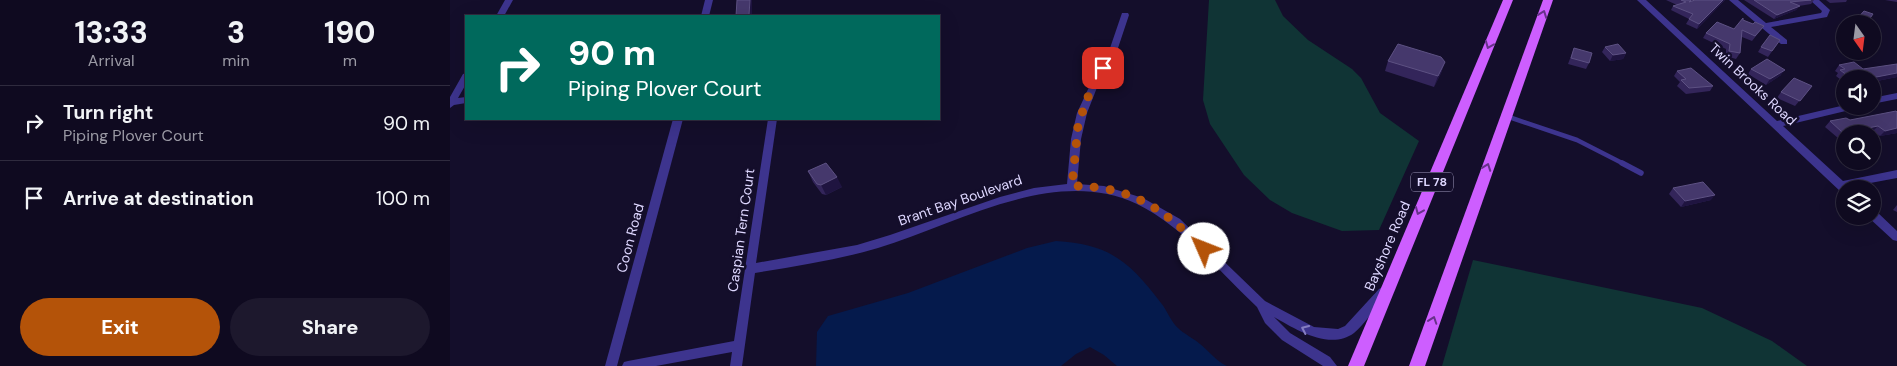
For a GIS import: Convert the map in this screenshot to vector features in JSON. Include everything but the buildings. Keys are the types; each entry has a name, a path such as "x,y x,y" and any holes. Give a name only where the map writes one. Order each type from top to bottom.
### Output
{"main road":[{"name":"Bayshore Road","path":"1356,366 1508,0"},
{"path":"1417,366 1548,0"}],"street":[{"path":"501,15 509,0"},
{"path":"705,15 710,0"},
{"name":"Twin Brooks Road","path":"1641,0 1836,180"},
{"path":"1733,0 1784,42"},
{"path":"1766,26 1824,15 1826,10 1814,0"},
{"path":"1072,186 1078,126 1082,113 1094,85 1112,52 1125,15"},
{"path":"450,103 465,78"},
{"path":"1881,99 1897,96"},
{"path":"450,103 465,100"},
{"path":"1776,124 1836,110"},
{"name":"Coon Road","path":"611,366 678,120"},
{"name":"Caspian Tern Court","path":"736,366 772,120"},
{"path":"1873,180 1897,174"},
{"name":"Brant Bay Boulevard","path":"750,269 827,255 891,240 1022,193 1072,186 1109,190 1127,195 1165,214 1176,222 1261,304 1312,332 1338,334 1349,330 1386,290"},
{"path":"1881,222 1897,236"},
{"name":"Brant Bay Boulevard","path":"1261,304 1266,317 1273,326 1285,336 1322,357 1331,366"},
{"path":"628,366 739,345"}],"lane":[{"path":"1505,116 1577,140 1641,173"}],"green space":[{"path":"1209,0 1275,0 1283,16 1308,40 1352,69 1361,78 1380,113 1419,141 1379,230 1342,231 1292,213 1270,200 1244,175 1210,124 1203,100"},
{"path":"1473,260 1702,308 1772,341 1807,366 1442,366"}],"water":[{"path":"1056,241 1090,246 1116,257 1139,276 1178,328 1227,366 1117,366 1104,355 1090,347 1076,354 1061,366 816,366 817,332 828,316 908,293 1027,248"}],"route":[{"path":"1103,68 1086,101 1078,126 1072,186 1109,190 1139,199 1176,222 1204,249"}]}
